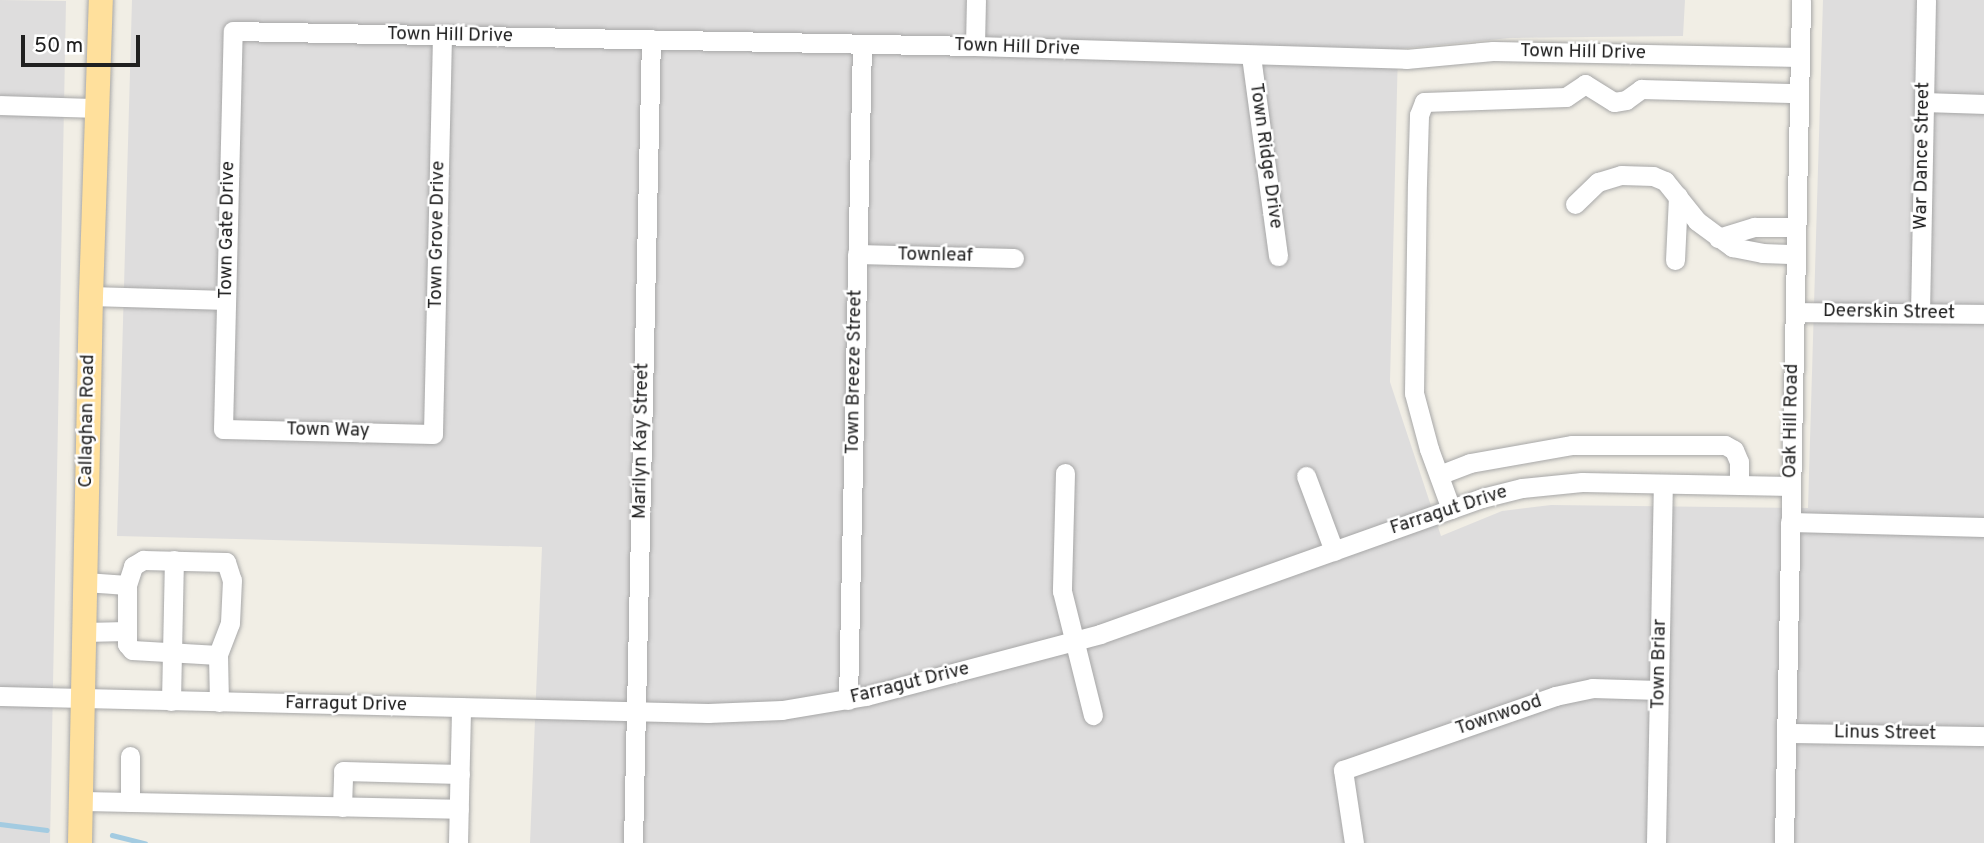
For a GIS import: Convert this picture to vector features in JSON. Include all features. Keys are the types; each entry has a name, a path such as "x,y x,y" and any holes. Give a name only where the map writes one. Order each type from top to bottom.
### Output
{"main road":[{"name":"Callaghan Road","path":"80,843 91,296 101,0"}],"street":[{"path":"975,46 976,0"},
{"name":"Oak Hill Road","path":"1784,843 1801,0"},
{"name":"War Dance Street","path":"1920,313 1926,0"},
{"name":"Town Hill Drive","path":"233,31 975,46 1406,59 1493,51 1800,57"},
{"name":"Town Gate Drive","path":"223,429 233,31"},
{"name":"Town Grove Drive","path":"433,434 442,36"},
{"name":"Marilyn Kay Street","path":"633,843 651,39"},
{"name":"Town Breeze Street","path":"848,700 862,44"},
{"name":"Town Ridge Drive","path":"1251,56 1278,256"},
{"path":"1451,509 1415,393 1419,115 1424,102 1566,97 1585,84 1614,102 1626,100 1641,89 1799,93"},
{"path":"1925,102 1984,104"},
{"path":"0,105 98,108"},
{"path":"1575,204 1598,182 1621,175 1653,176 1665,181 1697,221 1732,247 1762,253 1796,254"},
{"path":"1675,260 1678,196"},
{"path":"1718,238 1754,228 1796,227"},
{"name":"Townleaf","path":"857,254 1014,258"},
{"path":"91,296 226,300"},
{"name":"Deerskin Street","path":"1795,312 1984,314"},
{"name":"Town Way","path":"223,429 433,434"},
{"path":"1439,475 1471,463 1572,444 1725,445 1734,450 1739,462 1739,485"},
{"path":"1065,473 1062,591 1072,641 1093,715"},
{"path":"1306,476 1334,551"},
{"name":"Farragut Drive","path":"0,696 636,711 782,710 848,700 1143,621 1451,509 1522,488 1582,482 1791,486"},
{"name":"Town Briar","path":"1656,843 1663,484"},
{"path":"1790,522 1984,527"},
{"path":"218,655 132,650 127,644 127,585 133,566 143,560 226,562 231,570 230,623 218,655 219,702"},
{"path":"171,701 174,560"},
{"path":"85,582 127,585"},
{"path":"84,632 127,631"},
{"name":"Townwood","path":"1354,843 1343,770 1555,696 1592,688 1659,690"},
{"path":"458,843 461,707"},
{"name":"Linus Street","path":"1786,733 1984,736"},
{"path":"130,756 130,802"},
{"path":"342,807 342,771 460,774"},
{"path":"81,801 458,809"}],"shaded area":[{"path":"0,0 66,1 50,843 0,843"},
{"path":"132,0 1685,0 1683,36 1510,38 1398,49 1390,382 1441,536 1502,511 1551,505 1808,508 1823,0 1984,0 1984,843 530,843 542,547 117,536"}],"waterway":[{"path":"0,824 47,830"},
{"path":"112,835 145,843"}]}
